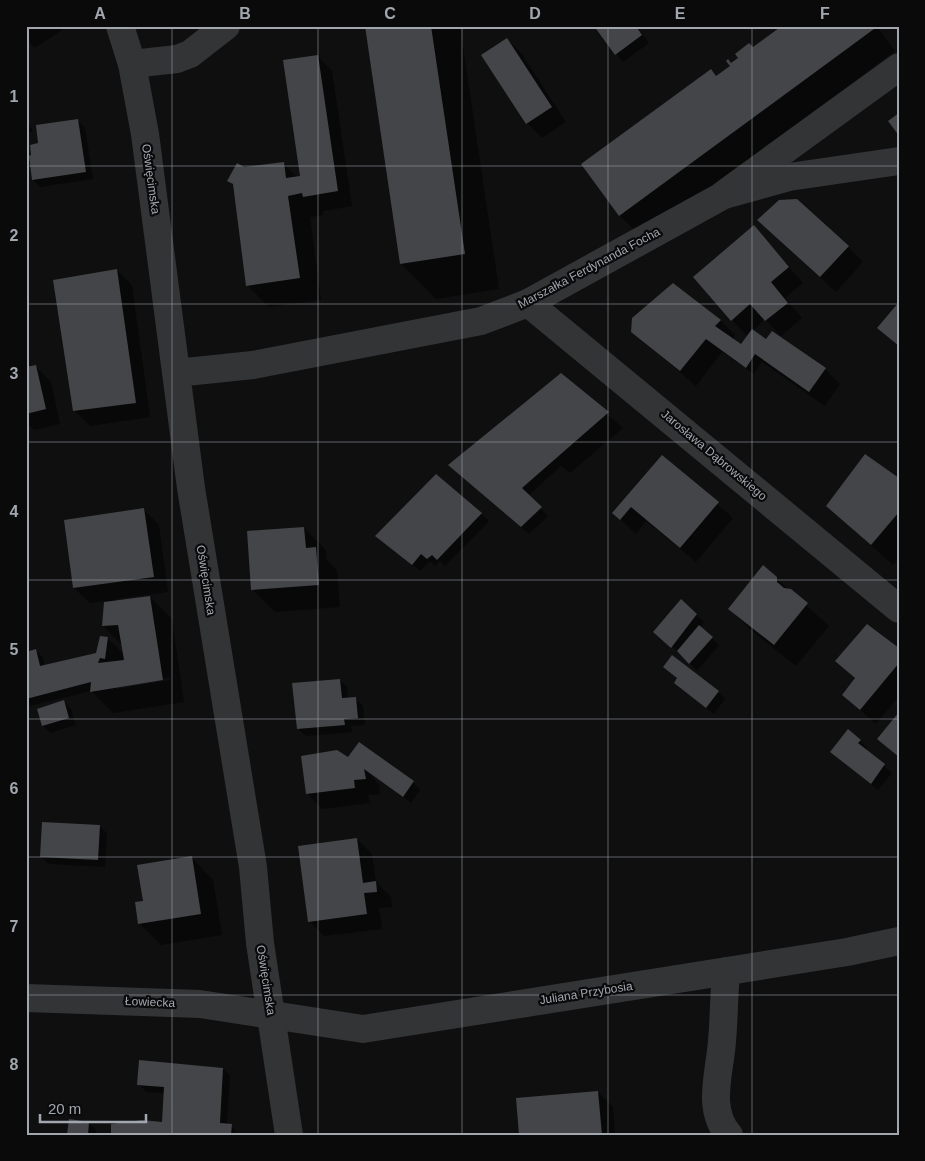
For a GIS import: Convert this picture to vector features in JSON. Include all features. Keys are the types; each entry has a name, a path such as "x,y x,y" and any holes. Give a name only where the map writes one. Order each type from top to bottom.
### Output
{"street":[{"name":"Oświęcimska","path":"120,26 132,64 145,134 190,488 253,867 260,943 289,1135"},
{"path":"132,64 177,59 190,54 226,26"},
{"name":"Marszałka Ferdynanda Focha","path":"176,373 253,365 481,321 528,304 724,194 899,67"},
{"path":"724,194 789,177 899,161"},
{"name":"Jarosława Dąbrowskiego","path":"528,304 899,609"},
{"name":"Juliana Przybosia","path":"272,1015 363,1029 848,952 899,941"},
{"path":"726,971 716,1102 722,1128 729,1135"},
{"name":"Łowiecka","path":"26,998 200,1004 272,1015"}],"building":[{"path":"365,26 431,26 465,254 400,264"},
{"path":"594,26 636,26 642,35 615,55"},
{"path":"778,26 872,26 874,29 619,216 581,164 711,69 716,76 730,66 726,61 728,59 731,63 738,58 735,54 749,43 753,47 779,28"},
{"path":"507,38 552,107 526,124 481,55"},
{"path":"318,55 338,191 303,197 302,193 288,196 300,278 246,286 233,184 227,181 237,163 244,167 284,162 286,178 300,176 283,60"},
{"path":"899,113 899,133 897,133 888,121"},
{"path":"78,119 86,172 32,180 29,156 31,155 30,145 38,143 36,125"},
{"path":"797,199 849,246 820,277 757,220 779,200"},
{"path":"754,225 789,267 771,282 788,303 765,321 750,304 731,321 693,277"},
{"path":"117,269 136,403 73,411 53,280"},
{"path":"673,283 721,320 715,326 741,344 752,329 766,339 772,331 826,368 809,392 755,354 746,368 706,339 680,371 631,332 632,318"},
{"path":"899,302 899,346 877,328"},
{"path":"36,365 46,409 26,414 26,367"},
{"path":"561,373 609,412 522,488 542,507 521,527 448,465"},
{"path":"865,454 899,478 899,512 871,545 826,506"},
{"path":"662,455 719,502 680,548 631,507 620,520 612,513"},
{"path":"436,474 482,513 437,560 432,555 427,559 421,554 412,565 375,536"},
{"path":"144,508 154,577 73,588 64,520"},
{"path":"304,527 306,548 316,547 319,585 251,590 247,531"},
{"path":"763,565 777,577 777,582 784,588 791,589 808,603 774,645 728,609"},
{"path":"150,596 163,680 90,692 91,682 26,699 26,652 36,649 40,666 96,653 100,636 108,637 105,659 100,658 98,663 124,660 118,625 102,626 104,602"},
{"path":"681,599 697,614 671,648 653,632"},
{"path":"867,624 899,648 899,663 860,710 842,695 855,678 835,661"},
{"path":"699,625 713,637 689,664 677,651"},
{"path":"672,655 719,691 706,708 674,683 677,678 663,667"},
{"path":"340,679 342,698 356,697 358,718 344,719 345,725 297,729 292,683"},
{"path":"64,700 69,718 42,726 37,709"},
{"path":"899,712 899,757 877,739"},
{"path":"848,729 861,740 858,743 885,764 871,784 830,752"},
{"path":"359,742 414,781 403,797 364,769 366,779 354,780 355,788 306,794 301,756 337,750 348,757"},
{"path":"42,822 100,825 98,860 40,857"},
{"path":"357,838 363,883 376,881 377,892 364,893 367,914 308,922 298,846"},
{"path":"192,856 201,914 138,924 135,902 143,901 137,865"},
{"path":"139,1060 223,1068 220,1123 232,1124 231,1135 111,1135 111,1124 142,1120 162,1122 164,1087 137,1085"},
{"path":"598,1091 602,1135 519,1135 516,1098"},
{"path":"69,1119 89,1122 88,1135 67,1135"}]}
